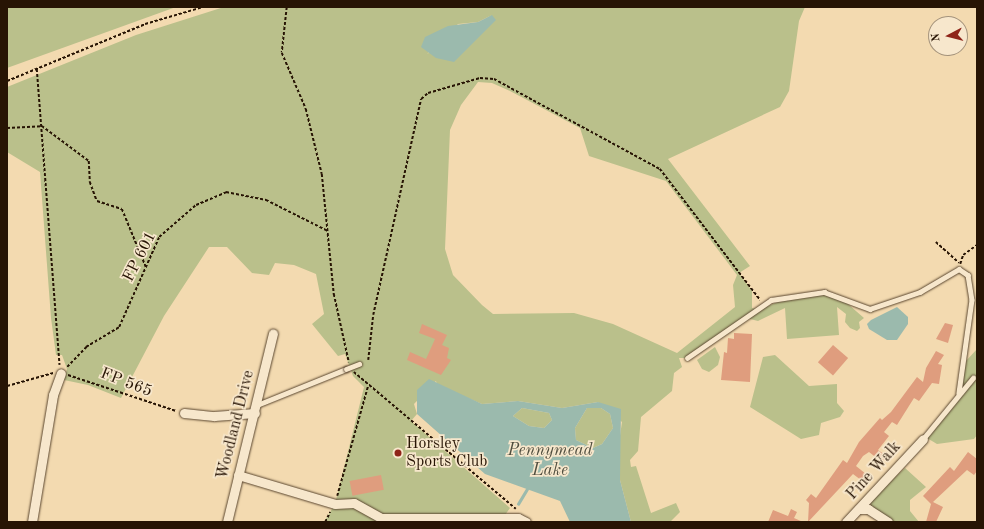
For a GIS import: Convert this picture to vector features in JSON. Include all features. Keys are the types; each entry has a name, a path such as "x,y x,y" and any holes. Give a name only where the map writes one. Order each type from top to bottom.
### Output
{"street":[{"name":"Woodland Drive","path":"227,522 256,409 273,334"},
{"path":"32,522 53,395 61,373"},
{"path":"184,413 214,416 256,409"},
{"name":"Pine Walk","path":"846,522 923,439"},
{"path":"238,475 335,504 354,504 370,514 394,519 524,520"},
{"path":"859,509 868,509 888,522"}],"lane":[{"path":"687,358 763,304 794,294 824,292 870,310 920,292 958,269 968,275 972,300 959,393"},
{"path":"256,409 359,364"},
{"path":"923,439 959,393 973,378"}],"path":[{"path":"7,81 145,24 203,7"},
{"path":"287,7 282,53 306,109 322,174 334,294 350,364 368,386 392,402 511,504 524,520"},
{"path":"7,386 43,373 61,373 37,69"},
{"path":"368,360 373,315 421,99 428,93 480,78 494,79 660,169 748,279 763,304"},
{"path":"7,128 42,126 89,161 90,182 97,201 122,209 146,266"},
{"name":"FP 601","path":"61,373 86,347 119,327 159,237 196,205 226,192 266,200 328,232"},
{"path":"936,242 958,262 958,269"},
{"path":"958,269 963,256 977,245"},
{"name":"FP 565","path":"61,373 149,404 184,413"},
{"path":"325,522 335,504 368,386"}],"green space":[{"path":"7,7 176,7 7,68"},
{"path":"224,7 805,7 799,21 789,91 780,107 668,159 750,266 739,273 752,291 752,308 760,310 786,298 824,294 841,298 864,318 859,322 860,328 857,331 850,328 845,322 846,314 837,307 839,335 787,339 785,308 758,321 746,318 692,358 679,358 682,367 674,373 672,391 641,417 638,451 630,460 631,467 636,466 651,513 676,503 680,512 670,522 631,522 620,480 618,449 622,422 598,402 562,408 518,401 482,404 437,385 436,381 414,404 417,414 411,421 510,508 500,522 324,522 335,504 364,387 353,376 345,354 338,356 312,324 324,314 316,274 294,265 275,263 269,275 252,273 227,247 209,247 164,316 121,398 88,385 64,380 67,369 62,355 56,355 51,318 40,172 7,152 7,87 136,35","holes":["492,15 427,54 458,24 478,22","478,82 492,83 510,91 580,128 589,156 666,181 737,275 733,285 735,307 677,353 613,324 574,313 493,314 482,305 453,275 445,249 450,130 461,105"]},
{"path":"715,347 720,357 718,365 709,372 702,369 697,360"},
{"path":"977,349 977,435 974,439 937,444 927,438 961,395 966,361"},
{"path":"775,355 809,386 837,384 837,403 844,411 840,417 821,423 819,435 801,439 750,407 763,357"},
{"path":"522,408 549,413 552,420 544,428 529,426 513,416"},
{"path":"587,408 601,408 610,414 613,428 602,444 593,448 576,440 575,428"},
{"path":"905,468 926,487 910,500 910,511 919,522 890,522 871,507 870,500"}],"water":[{"path":"492,15 496,20 454,62 436,58 421,47 425,37 448,26 478,22"},
{"path":"897,307 908,317 908,324 897,340 887,340 869,329 867,324 871,320"},
{"name":"Pennymead Lake","path":"429,379 482,404 518,401 562,408 598,402 621,409 620,480 631,522 570,522 560,501 485,474 417,414 417,390","holes":["522,408 549,413 552,420 544,428 529,426 513,416","587,408 601,408 610,414 613,428 602,444 593,448 576,440 575,428"]}],"building":[{"path":"945,323 953,325 948,343 936,339"},
{"path":"422,324 447,335 442,345 449,348 447,358 451,360 441,375 407,360 410,352 426,359 435,339 419,333"},
{"path":"734,333 752,334 750,382 721,380 724,352 727,353 728,338 734,339"},
{"path":"833,345 848,358 833,375 818,362"},
{"path":"936,351 944,355 938,364 942,365 939,384 932,383 919,401 914,398 897,425 892,422 884,432 889,436 878,450 887,456 882,462 869,452 863,456 856,466 866,474 861,480 853,474 808,522 809,503 806,500 811,494 816,498 843,460 847,463 859,442 880,418 882,420 891,412 917,377 923,382 926,368"},
{"path":"968,452 977,459 977,471 974,475 967,470 933,502 943,507 936,522 926,522 931,504 923,496 950,467 954,471"},
{"path":"381,475 384,490 352,496 350,481"},
{"path":"791,509 797,512 794,518 803,522 768,522 773,510 788,516"}],"waterway":[{"path":"518,504 527,489"}],"place":[{"name":"Horsley Sports Club","path":"398,453"}]}
